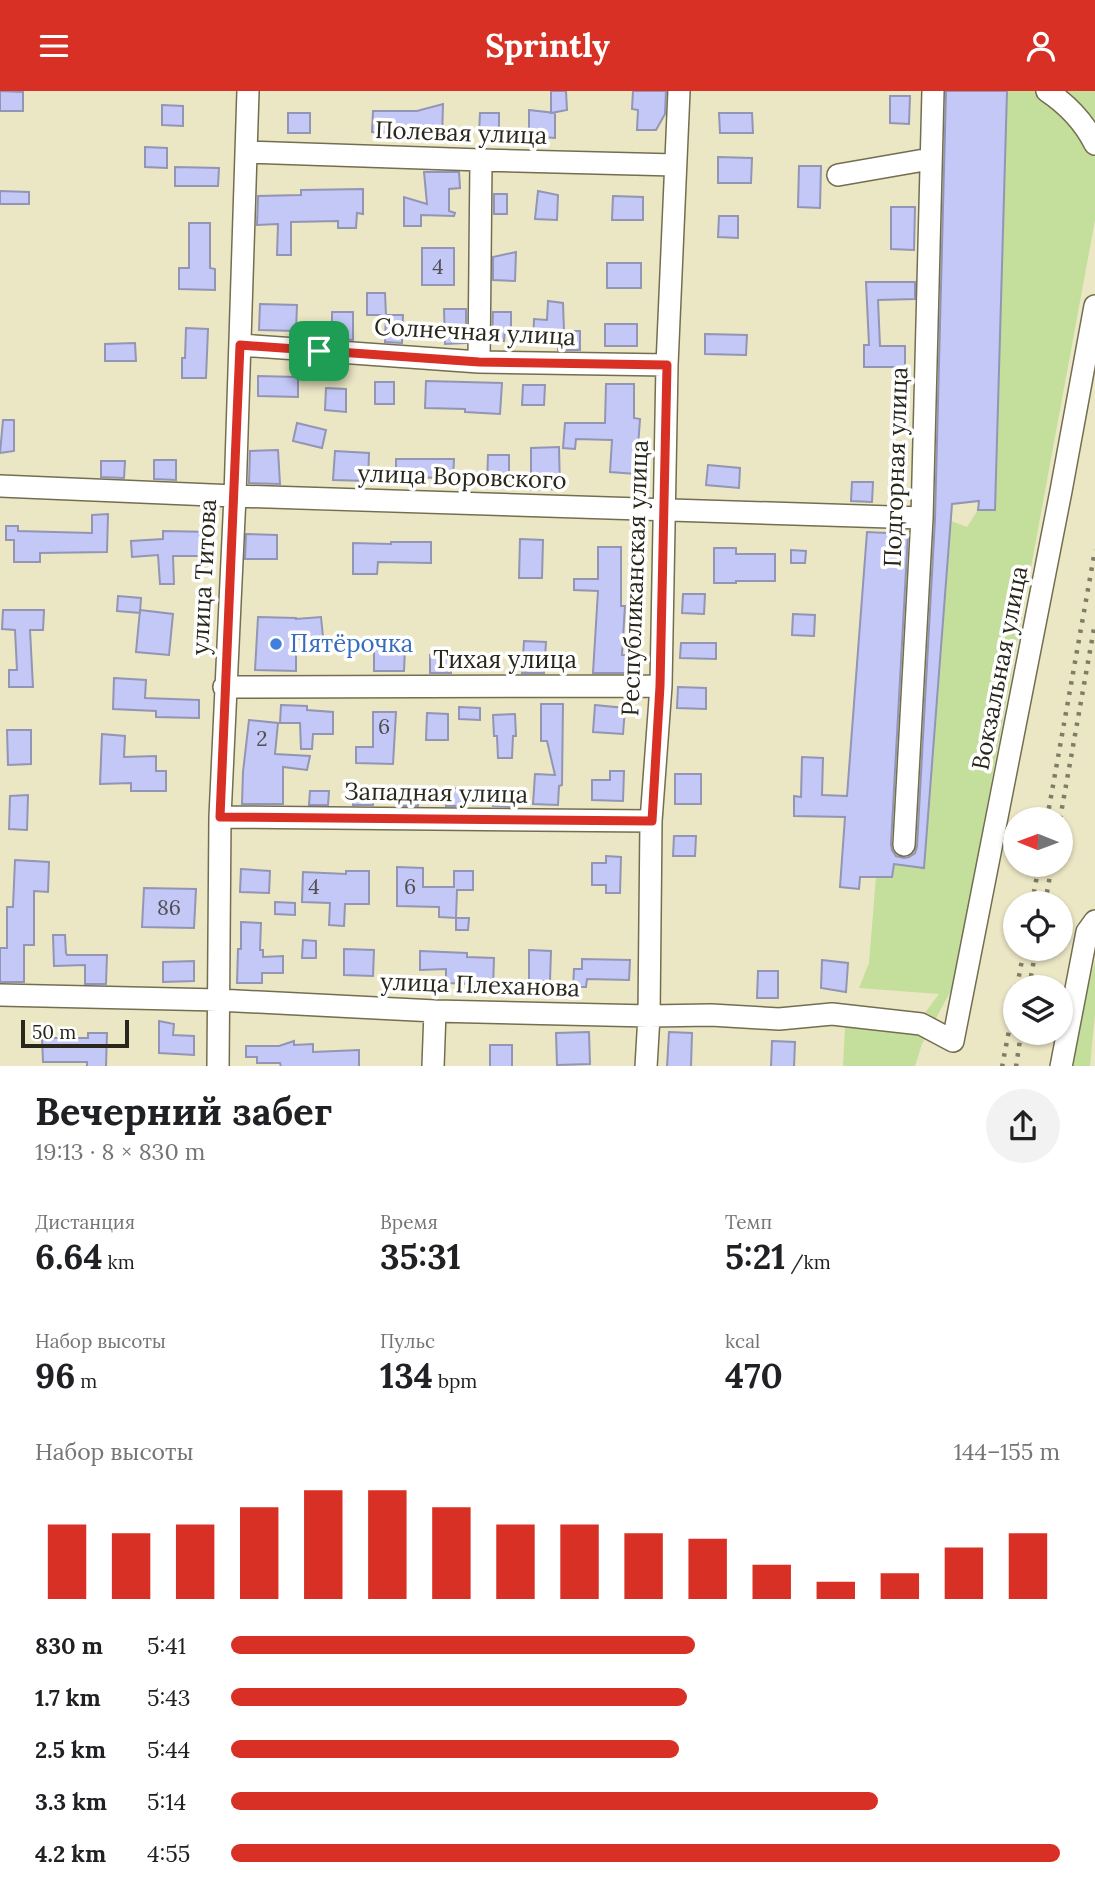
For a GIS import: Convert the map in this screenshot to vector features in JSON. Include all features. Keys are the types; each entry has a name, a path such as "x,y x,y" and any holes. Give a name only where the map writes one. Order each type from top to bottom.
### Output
{"street":[{"name":"улица Титова","path":"218,1066 220,817 248,91"},
{"name":"Республиканская улица","path":"646,1066 652,821 660,686 667,365 679,91"},
{"name":"Подгорная улица","path":"904,845 922,518 933,91"},
{"path":"1047,91 1070,109 1086,127 1095,144"},
{"name":"Полевая улица","path":"246,152 675,165"},
{"path":"838,175 930,159"},
{"path":"479,362 481,160"},
{"name":"Вокзальная улица","path":"953,1041 1095,306"},
{"name":"Солнечная улица","path":"240,345 479,362 667,365"},
{"path":"0,486 0,502"},
{"name":"улица Воровского","path":"0,486 922,518"},
{"name":"Тихая улица","path":"225,687 660,686"},
{"name":"Западная улица","path":"220,817 652,821"},
{"path":"1061,1066 1087,932 1095,921"},
{"name":"улица Плеханова","path":"0,995 218,1000 435,1011 779,1019 832,1014 920,1024 953,1041"},
{"path":"433,1066 435,1011"}],"green space":[{"path":"1007,91 1095,91 1095,220 954,985 922,1044 915,1066 843,1066 845,1027 913,1029 939,994 859,988 869,963 876,877 892,877 894,864 924,867 951,521 967,527 978,510 995,509"},
{"path":"1095,961 1095,1014 1090,1066 1072,1066 1090,979"}],"building":[{"path":"0,91 23,92 23,111 0,111"},
{"path":"551,91 566,91 567,110 551,113"},
{"path":"633,91 666,91 665,114 656,130 637,130 638,110 632,109"},
{"path":"946,91 1007,91 995,510 978,510 979,501 952,504 924,868 894,864 892,877 860,877 859,889 840,887 845,817 794,816 794,796 801,797 802,757 823,758 822,795 847,796 867,532 908,534 891,844 896,856 904,858 915,853 917,846 935,519"},
{"path":"890,96 910,96 909,124 890,123"},
{"path":"443,104 442,138 420,137 420,134 372,132 373,111 417,111"},
{"path":"162,105 183,106 183,126 162,125"},
{"path":"529,110 555,113 555,138 529,136"},
{"path":"288,113 310,113 310,133 288,133"},
{"path":"480,113 499,113 499,134 479,134"},
{"path":"719,113 752,113 753,133 720,133"},
{"path":"145,147 167,148 167,168 145,167"},
{"path":"718,157 752,158 751,183 718,183"},
{"path":"799,166 821,166 820,208 798,207"},
{"path":"175,167 219,168 218,186 175,186"},
{"path":"424,172 459,172 460,188 449,189 449,211 455,213 454,216 421,215 421,226 404,226 404,197 427,204"},
{"path":"363,189 363,214 357,213 356,228 338,228 338,221 291,222 291,255 277,255 278,224 257,225 258,196 301,195 301,190"},
{"path":"0,191 29,192 29,204 0,204"},
{"path":"538,191 558,195 557,220 535,219"},
{"path":"494,194 507,194 507,214 494,214"},
{"path":"613,196 643,197 643,220 612,220"},
{"path":"891,207 915,207 914,250 891,249"},
{"path":"719,216 738,216 738,238 718,237"},
{"path":"189,223 210,223 210,268 215,269 215,290 179,289 179,268 189,268"},
{"path":"422,248 454,248 454,285 422,285"},
{"path":"516,252 515,281 493,280 493,257"},
{"path":"607,263 641,263 641,288 607,288"},
{"path":"866,282 915,282 915,299 878,300 880,346 905,346 905,367 864,367 864,345 869,345"},
{"path":"367,293 385,293 386,315 367,315"},
{"path":"548,301 563,303 564,331 580,331 580,350 558,350 558,344 533,345 534,319 547,320"},
{"path":"260,304 297,305 296,331 259,330"},
{"path":"444,309 466,309 466,343 445,344"},
{"path":"332,312 353,312 353,340 332,338"},
{"path":"493,312 511,312 511,329 505,329 504,341 492,341"},
{"path":"386,315 403,315 402,343 385,342"},
{"path":"605,324 637,324 637,346 605,346"},
{"path":"186,328 208,329 206,378 182,378"},
{"path":"705,334 747,335 746,355 705,354"},
{"path":"135,343 136,361 105,361 105,344"},
{"path":"258,376 298,377 298,397 258,396"},
{"path":"426,381 502,383 500,414 465,412 465,409 425,408"},
{"path":"375,382 394,382 394,404 375,404"},
{"path":"606,384 634,384 634,418 640,419 636,474 610,472 612,440 576,439 575,449 563,448 565,423 605,423"},
{"path":"523,385 545,385 544,405 522,405"},
{"path":"326,388 346,389 346,412 325,410"},
{"path":"3,420 14,420 14,451 0,453"},
{"path":"297,423 326,430 322,448 293,441"},
{"path":"559,447 560,489 531,490 531,448"},
{"path":"278,450 280,484 249,483 250,451"},
{"path":"335,451 369,453 368,481 333,480"},
{"path":"488,455 509,455 509,486 487,486"},
{"path":"396,459 454,459 453,478 396,477"},
{"path":"154,460 176,460 176,480 154,479"},
{"path":"101,461 125,461 124,478 101,477"},
{"path":"708,465 740,468 739,488 706,485"},
{"path":"852,482 873,482 872,502 851,501"},
{"path":"108,514 107,552 40,553 40,562 14,562 14,540 6,540 6,526 18,526 18,531 92,533 92,515"},
{"path":"163,531 212,532 211,556 173,556 174,584 160,584 158,555 132,557 131,541 163,539"},
{"path":"246,534 277,535 277,559 245,559"},
{"path":"520,539 543,540 542,578 519,578"},
{"path":"431,542 431,563 378,562 377,574 353,574 353,543"},
{"path":"598,547 621,547 621,606 625,606 622,655 629,655 628,673 593,673 598,591 574,590 574,579 598,579"},
{"path":"714,548 736,548 736,554 775,554 775,581 714,583"},
{"path":"791,550 806,551 805,563 791,563"},
{"path":"683,594 705,594 704,614 682,613"},
{"path":"118,596 141,598 140,613 117,611"},
{"path":"3,610 44,610 43,630 30,630 33,687 9,687 9,670 17,670 15,630 2,629"},
{"path":"140,610 173,614 169,655 136,652"},
{"path":"793,614 815,615 814,636 792,635"},
{"name":"Пятёрочка","path":"258,617 321,617 323,637 296,639 296,671 255,670"},
{"path":"524,641 546,642 544,673 522,673"},
{"path":"681,643 716,643 716,659 680,658"},
{"path":"374,647 405,648 404,671 374,671"},
{"path":"430,655 451,656 451,673 430,673"},
{"path":"114,678 146,680 145,698 199,700 199,718 156,717 156,711 113,709"},
{"path":"678,687 706,688 706,709 677,708"},
{"path":"541,704 563,704 562,785 559,786 558,805 533,804 535,774 555,775 547,741 541,741"},
{"path":"281,705 307,706 307,710 333,712 333,734 313,734 312,749 301,749 300,723 280,723"},
{"path":"595,705 625,708 623,734 593,732"},
{"path":"459,707 480,708 480,720 459,719"},
{"path":"373,712 396,712 393,764 356,763 356,747 373,747"},
{"path":"427,713 448,714 448,740 426,740"},
{"path":"515,714 516,736 513,736 512,758 498,758 493,715"},
{"path":"249,720 278,723 275,754 310,756 307,770 283,767 283,804 242,804"},
{"path":"7,730 31,730 31,764 8,765"},
{"path":"102,734 125,736 124,757 156,756 156,771 166,771 166,791 131,791 131,783 100,784"},
{"path":"610,771 624,771 623,801 592,800 592,780 610,780"},
{"path":"675,774 701,774 701,804 675,804"},
{"path":"446,788 465,789 465,806 446,806"},
{"path":"494,789 513,789 513,807 493,806"},
{"path":"310,791 329,791 328,805 309,805"},
{"path":"353,792 373,792 373,805 353,805"},
{"path":"398,793 418,793 418,806 398,806"},
{"path":"28,795 27,830 9,829 10,796"},
{"path":"674,836 696,836 695,856 673,856"},
{"path":"606,856 621,857 620,893 606,893 606,885 592,885 592,863 606,863"},
{"path":"15,860 49,862 48,892 34,891 34,945 24,945 24,982 0,982 0,948 7,948 7,907 13,907"},
{"path":"397,867 423,868 423,887 454,887 454,871 473,871 473,890 457,890 456,918 439,917 439,907 397,906"},
{"path":"241,869 270,871 269,893 240,892"},
{"path":"346,871 369,871 369,904 345,904 344,926 329,925 330,903 302,902 303,872 346,874"},
{"path":"144,888 196,889 194,928 142,927"},
{"path":"275,902 295,903 295,915 275,914"},
{"path":"456,918 469,918 468,930 456,930"},
{"path":"241,922 261,923 260,950 263,950 263,957 283,956 283,973 262,973 262,983 237,983"},
{"path":"53,935 65,935 67,955 107,955 106,984 85,984 85,965 54,966"},
{"path":"303,940 316,941 316,958 302,958"},
{"path":"344,949 374,950 373,976 344,975"},
{"path":"529,950 551,951 550,981 529,981"},
{"path":"420,951 467,953 467,957 494,958 493,988 472,988 472,984 446,983 446,969 420,970"},
{"path":"582,959 630,960 629,980 587,979 586,987 573,987 574,969 582,969"},
{"path":"822,960 848,963 846,992 821,988"},
{"path":"194,961 194,981 163,982 163,962"},
{"path":"758,971 778,971 778,998 757,998"},
{"path":"159,1021 174,1024 173,1035 194,1036 194,1055 159,1053"},
{"path":"589,1032 590,1064 557,1065 556,1033"},
{"path":"669,1032 692,1033 691,1066 667,1066"},
{"path":"88,1033 107,1033 106,1066 87,1066 87,1062 43,1062 42,1038 88,1038"},
{"path":"294,1041 294,1045 313,1044 313,1052 359,1050 359,1066 281,1066 280,1063 257,1063 257,1057 246,1057 246,1046 279,1046"},
{"path":"772,1041 795,1042 794,1066 771,1066"},
{"path":"490,1045 512,1045 512,1066 490,1066"}],"railway":[{"path":"1049,807 1095,550"},
{"path":"1062,807 1095,623"},
{"path":"1034,891 1037,877"},
{"path":"1047,891 1050,877"},
{"path":"1019,975 1022,961"},
{"path":"1031,975 1034,961"},
{"path":"1002,1066 1006,1045"},
{"path":"1016,1066 1019,1045"}],"place":[{"name":"Пятёрочка","path":"276,644"}],"route":[{"path":"240,345 319,351 479,362 667,365 660,686 652,821 220,817 240,345"}]}
